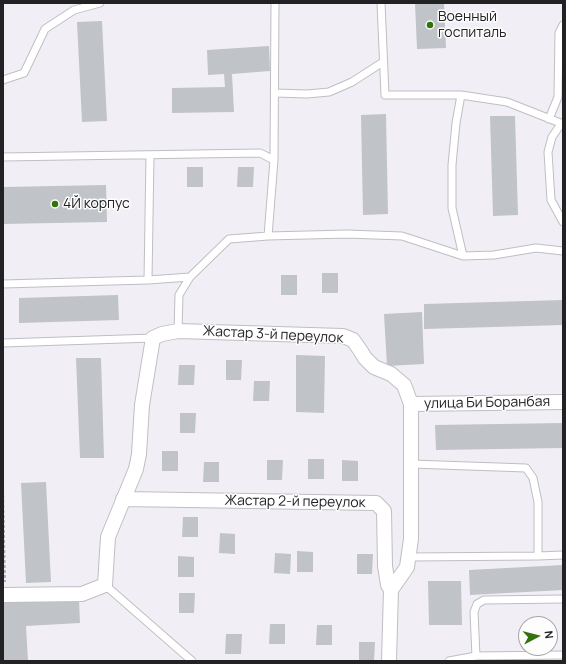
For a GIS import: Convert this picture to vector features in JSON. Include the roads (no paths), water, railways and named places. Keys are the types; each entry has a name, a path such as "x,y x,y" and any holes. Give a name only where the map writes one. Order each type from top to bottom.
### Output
{"street":[{"name":"Жастар 3-й переулок","path":"153,338 162,334 178,331 343,336 353,340 365,358 374,367 390,374 404,384 411,404 412,464 409,557 407,567 391,590"},
{"path":"4,595 82,594 104,585 108,537 136,468 139,454 142,405 153,338"},
{"name":"улица Би Боранбая","path":"411,404 563,402"},
{"name":"Жастар 2-й переулок","path":"123,499 376,503 384,511 385,566 388,585 391,590 389,661"}],"lane":[{"path":"3,80 24,73 45,29 74,10 100,3"},
{"path":"268,236 274,160 275,3"},
{"path":"381,3 385,95 461,95 507,102 562,124 552,137 548,152 551,200 563,222"},
{"path":"549,120 561,99 559,33 563,25"},
{"path":"275,93 307,94 329,92 352,82 384,62"},
{"path":"461,95 456,123 452,165 452,208 463,256"},
{"path":"3,157 150,156 260,153 274,160"},
{"path":"148,280 150,156"},
{"path":"178,331 179,295 190,277 229,239 268,236 347,234 402,236 463,256 494,255 536,248 563,251"},
{"path":"3,284 148,280 190,277"},
{"path":"3,343 153,338"},
{"path":"412,464 526,468 533,478 538,502 538,556"},
{"path":"409,557 563,555"},
{"path":"104,585 192,661"},
{"path":"476,656 474,612 477,604 484,600 563,600"},
{"path":"449,661 476,656 563,655"}],"place":[{"name":"Военный госпиталь","path":"430,25"},
{"name":"4Й корпус","path":"55,204"}]}
